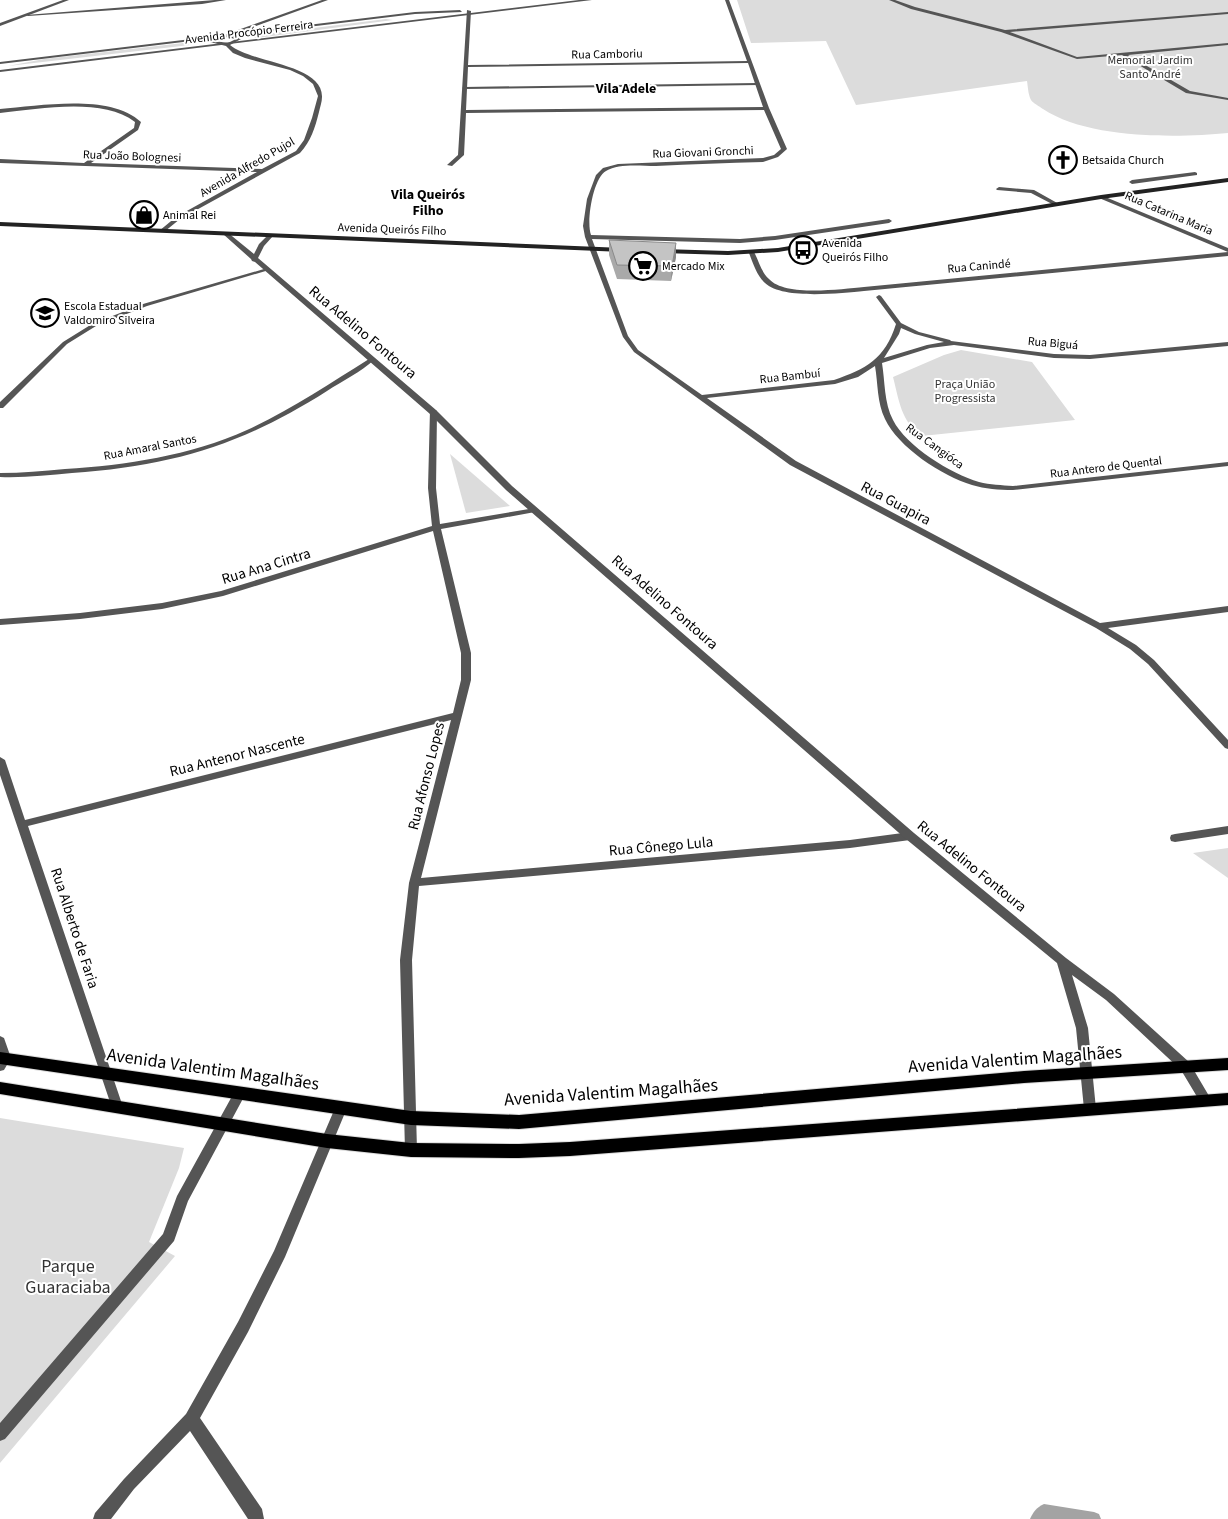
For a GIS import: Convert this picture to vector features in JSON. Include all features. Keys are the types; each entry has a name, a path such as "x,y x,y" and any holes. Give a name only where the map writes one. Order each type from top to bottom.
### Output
{"main road":[{"path":"659,251 752,253 1100,197 1228,180"},
{"name":"Avenida Queirós Filho","path":"0,224 629,250"},
{"name":"Avenida Valentim Magalhães","path":"2,1061 411,1118 528,1121 1024,1077 1228,1064"},
{"path":"0,1088 327,1141 411,1150 519,1151 570,1149 1228,1099"}],"street":[{"path":"0,25 67,0"},
{"path":"28,16 224,0"},
{"path":"225,36 326,0"},
{"name":"Avenida Procópio Ferreira","path":"0,63 415,13 501,11 590,0"},
{"name":"Rua Giovani Gronchi","path":"592,249 585,217 598,175 601,171 629,165 763,160 782,153 784,149 766,108 727,0"},
{"path":"891,0 913,8 1003,31 1073,57 1228,44"},
{"path":"450,165 460,155 469,13"},
{"name":"Avenida Procópio Ferreira","path":"0,72 469,13"},
{"path":"1003,31 1228,13"},
{"path":"225,36 235,36 239,39 236,42 226,44"},
{"name":"Avenida Alfredo Pujol","path":"162,231 178,218 289,158 305,146 310,136 320,96 320,92 314,83 297,72 237,54 229,49 226,44 212,42 215,38 225,36"},
{"path":"1122,54 1188,92 1228,99"},
{"name":"Rua Camboriu","path":"466,66 749,62"},
{"path":"464,88 757,84"},
{"path":"0,111 103,107 122,110 136,119 138,122 136,129 86,164"},
{"path":"463,112 766,108"},
{"name":"Rua João Bolognesi","path":"0,160 264,171"},
{"path":"1145,191 1132,182 1195,174"},
{"path":"1163,178 1176,187"},
{"path":"999,189 1032,191 1056,204"},
{"name":"Rua Catarina Maria","path":"1100,197 1228,250"},
{"path":"588,237 740,241 775,238 890,221"},
{"name":"Rua Adelino Fontoura","path":"225,233 254,260 433,412 509,488 910,836 1110,998 1184,1066 1206,1101"},
{"path":"254,260 261,246 271,235"},
{"name":"Rua Guapira","path":"592,249 625,336 636,351 793,463 1099,626 1133,647 1151,662 1228,746"},
{"name":"Rua Canindé","path":"752,253 765,280 771,286 802,292 872,288 1228,254"},
{"path":"0,406 65,343 94,325 154,302 266,270"},
{"path":"879,297 899,324 917,333 954,343"},
{"path":"878,362 896,334 899,324"},
{"name":"Rua Biguá","path":"878,362 929,346 954,343 1054,356 1090,357 1228,344"},
{"name":"Rua Amaral Santos","path":"0,476 76,471 128,465 190,453 230,440 279,416 371,360"},
{"name":"Rua Bambuí","path":"700,397 835,382 856,375 878,362"},
{"name":"Rua Cangióca","path":"878,362 888,418 895,430 907,442 951,473 987,486"},
{"name":"Rua Afonso Lopes","path":"411,1150 406,960 414,883 466,680 466,653 436,527 432,488 433,412"},
{"name":"Rua Antero de Quental","path":"987,486 1013,488 1228,464"},
{"name":"Rua Ana Cintra","path":"0,622 80,616 162,606 223,593 436,527 535,510"},
{"path":"1099,626 1228,609"},
{"name":"Rua Antenor Nascente","path":"23,824 458,715"},
{"name":"Rua Alberto de Faria","path":"0,760 117,1107"},
{"path":"1175,838 1228,830"},
{"name":"Rua Cônego Lula","path":"414,883 910,836"},
{"path":"1062,961 1082,1028 1090,1109"},
{"path":"0,1041 2,1061"},
{"path":"0,1434 169,1237 182,1200 240,1093"},
{"path":"101,1519 129,1484 191,1419 243,1327 280,1253 341,1108"},
{"path":"191,1419 256,1516 256,1519"}],"green space":[{"name":"Memorial Jardim Santo André","path":"737,0 1228,0 1228,133 1158,136 1108,131 1084,126 1062,119 1033,102 1029,95 1027,81 856,105 826,41 751,43"},
{"path":"386,19 393,20 257,38 250,36"},
{"path":"183,43 190,45 8,66 44,59"},
{"name":"Praça União Progressista","path":"961,350 1032,362 1075,420 922,436 909,424 905,417 893,377 944,355"},
{"path":"450,454 510,506 466,513"},
{"path":"1228,848 1228,878 1193,853"},
{"name":"Parque Guaraciaba","path":"0,1118 184,1148 179,1168 149,1242 175,1256 0,1463"}],"building":[{"path":"609,240 676,243 672,266 617,265"}],"waterway":[{"path":"1037,1519 1044,1511 1094,1519"}],"place":[{"name":"Betsaida Church","path":"1063,160"},
{"name":"Animal Rei","path":"144,215"},
{"name":"Avenida Queirós Filho","path":"803,250"},
{"name":"Mercado Mix","path":"643,266"},
{"name":"Escola Estadual Valdomiro Silveira","path":"45,313"}],"district":[{"name":"Vila Adele","path":"626,88"},
{"name":"Vila Queirós Filho","path":"428,202"}]}
